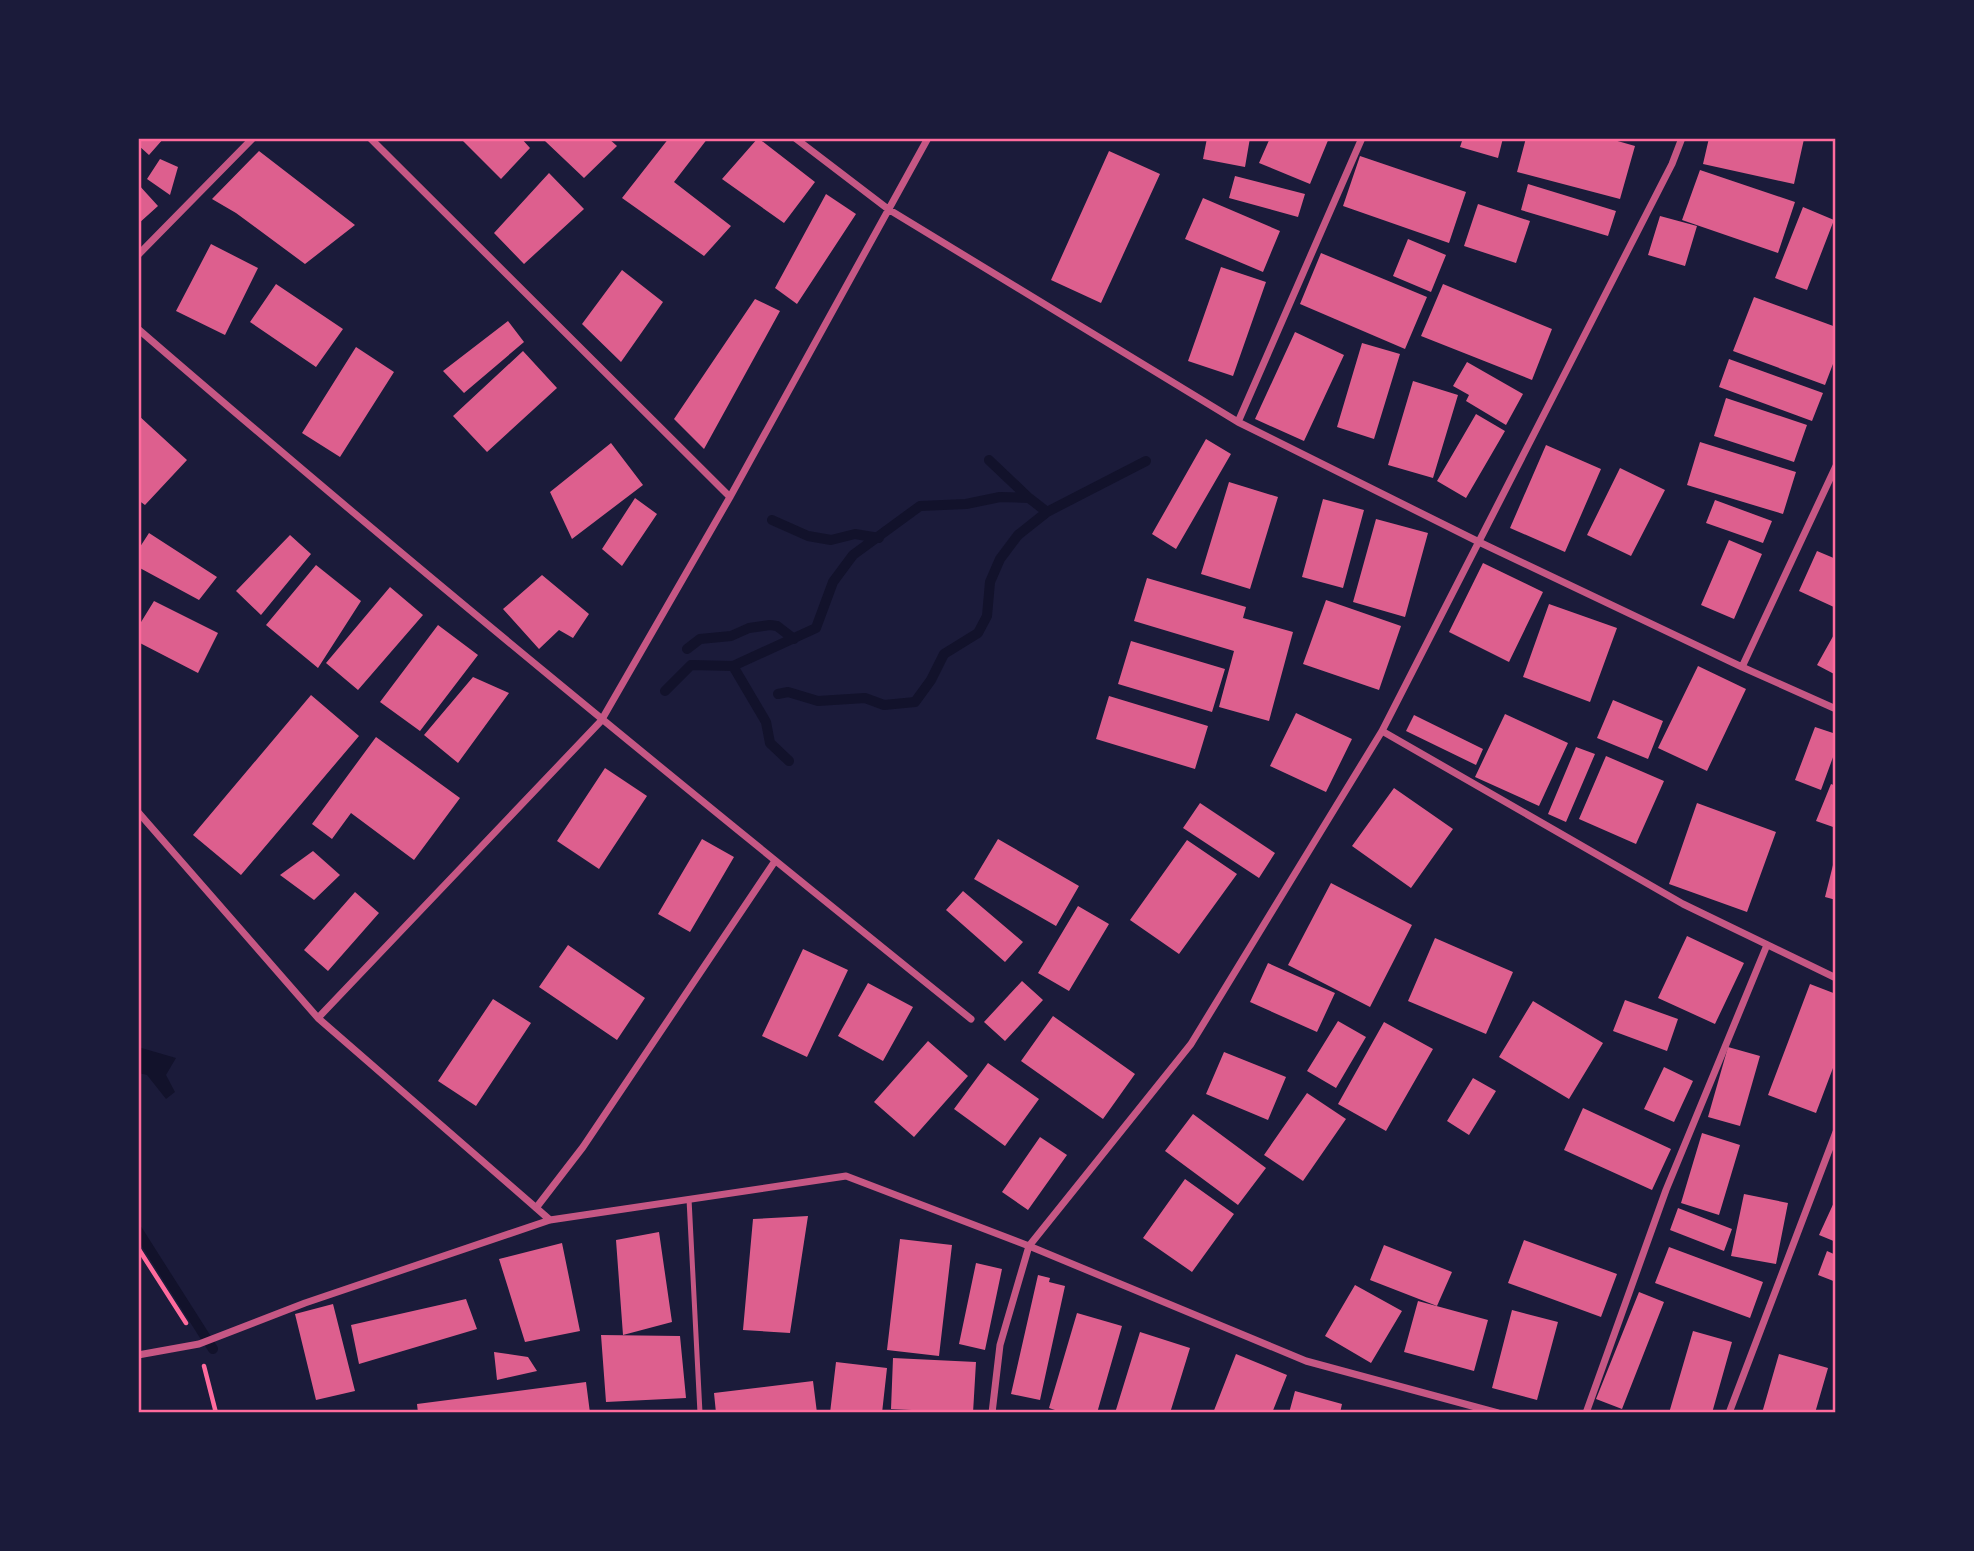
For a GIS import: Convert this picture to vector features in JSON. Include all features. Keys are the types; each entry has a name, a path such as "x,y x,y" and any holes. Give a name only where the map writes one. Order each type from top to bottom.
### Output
{"street":[{"path":"138,255 253,138"},
{"path":"370,138 730,497"},
{"path":"795,138 888,209 1238,422 1479,542 1836,709"},
{"path":"318,1018 601,721 730,497 928,138"},
{"path":"1238,422 1362,138"},
{"path":"992,1413 1000,1345 1029,1247 1191,1044 1382,731 1672,164 1682,138"},
{"path":"138,329 601,721 971,1019"},
{"path":"1742,667 1836,466"},
{"path":"1382,731 1683,904 1836,978"},
{"path":"138,812 318,1018 550,1220"},
{"path":"536,1208 583,1147 775,861"},
{"path":"1586,1413 1666,1190 1767,945"},
{"path":"1729,1413 1836,1132"},
{"path":"138,1355 199,1344 305,1303 550,1220 846,1176 1029,1247 1306,1361 1498,1413"}],"lane":[{"path":"689,1199 700,1413"}],"shaded area":[{"path":"138,1047 176,1058 166,1075 175,1092 166,1099 147,1075 138,1073"}],"building":[{"path":"138,138 164,138 149,155 138,145"},
{"path":"460,138 521,138 530,148 501,179"},
{"path":"548,138 608,138 617,146 584,178 545,141"},
{"path":"669,138 708,138 674,182 731,226 704,256 622,198"},
{"path":"758,138 815,182 784,223 722,179"},
{"path":"1207,138 1250,138 1245,167 1203,159"},
{"path":"1270,138 1329,138 1310,184 1259,163"},
{"path":"1463,138 1503,138 1498,158 1460,147"},
{"path":"1526,138 1607,138 1635,146 1620,199 1517,172"},
{"path":"1709,138 1804,139 1794,184 1703,164"},
{"path":"259,151 355,225 305,264 236,213 212,199"},
{"path":"1109,151 1160,174 1101,303 1051,280"},
{"path":"1360,156 1466,192 1449,243 1343,206"},
{"path":"160,159 178,167 170,195 147,179"},
{"path":"1700,170 1795,202 1778,253 1682,220"},
{"path":"549,173 584,209 524,264 494,233"},
{"path":"1235,176 1305,194 1298,217 1229,198"},
{"path":"138,184 158,206 138,224"},
{"path":"1528,184 1616,211 1608,236 1521,210"},
{"path":"826,194 856,214 797,304 775,288"},
{"path":"1203,198 1280,231 1263,272 1185,239"},
{"path":"1478,204 1530,221 1516,263 1464,246"},
{"path":"1803,207 1834,220 1807,290 1775,278"},
{"path":"1660,216 1697,226 1685,266 1648,255"},
{"path":"1408,239 1446,255 1431,292 1393,276"},
{"path":"211,244 258,268 225,335 176,311"},
{"path":"1321,253 1427,297 1405,349 1300,304"},
{"path":"1221,267 1266,282 1233,376 1188,361"},
{"path":"622,270 663,302 621,362 582,324"},
{"path":"276,284 343,329 316,367 250,322"},
{"path":"1443,284 1552,329 1532,380 1421,336"},
{"path":"1754,297 1836,327 1836,356 1825,385 1733,351"},
{"path":"755,299 780,311 704,449 674,419"},
{"path":"508,321 524,342 464,393 443,371"},
{"path":"1295,332 1344,355 1304,441 1255,419"},
{"path":"1362,343 1400,354 1374,439 1337,427"},
{"path":"356,347 394,372 340,457 302,433"},
{"path":"523,351 557,388 487,452 453,416"},
{"path":"1729,359 1823,393 1812,421 1719,387"},
{"path":"1467,362 1523,394 1506,425 1466,401 1469,395 1453,386"},
{"path":"1413,381 1458,395 1433,478 1388,465"},
{"path":"1726,398 1807,425 1794,462 1714,436"},
{"path":"1476,414 1505,431 1466,498 1437,481"},
{"path":"138,415 187,460 145,505 138,500"},
{"path":"1206,439 1231,454 1176,549 1152,534"},
{"path":"1700,442 1796,472 1783,514 1687,485"},
{"path":"611,443 643,485 572,539 550,492"},
{"path":"1546,445 1601,469 1565,552 1510,528"},
{"path":"1620,468 1665,490 1631,556 1587,535"},
{"path":"1229,482 1278,497 1250,589 1201,574"},
{"path":"635,498 657,514 622,566 602,549"},
{"path":"1323,499 1364,510 1343,588 1302,577"},
{"path":"1715,500 1772,521 1763,543 1706,523"},
{"path":"1376,519 1428,533 1405,617 1353,602"},
{"path":"149,533 217,577 199,600 138,567 138,550"},
{"path":"290,535 311,554 261,615 236,591"},
{"path":"1729,540 1762,554 1734,619 1701,605"},
{"path":"1817,551 1836,559 1836,608 1799,591"},
{"path":"1483,563 1543,592 1509,662 1449,632"},
{"path":"316,565 361,601 318,668 266,625"},
{"path":"542,575 589,614 573,638 559,630 539,649 503,609"},
{"path":"1147,578 1246,607 1243,618 1293,632 1269,721 1219,707 1234,651 1134,621"},
{"path":"390,587 423,615 358,690 326,663"},
{"path":"1326,600 1401,626 1379,690 1303,664"},
{"path":"154,601 218,633 198,673 138,642 138,627"},
{"path":"1549,604 1617,628 1590,702 1523,677"},
{"path":"438,625 478,655 420,731 380,702"},
{"path":"1836,631 1836,675 1817,665"},
{"path":"1131,641 1225,669 1212,712 1118,684"},
{"path":"1698,666 1746,689 1707,771 1658,748"},
{"path":"473,677 509,693 458,763 424,735"},
{"path":"311,695 359,736 241,875 193,835"},
{"path":"1109,696 1208,726 1195,769 1096,739"},
{"path":"1613,700 1663,721 1648,759 1597,738"},
{"path":"1296,713 1352,739 1326,792 1270,766"},
{"path":"1505,714 1568,743 1539,806 1475,777"},
{"path":"1414,715 1483,749 1476,765 1406,731"},
{"path":"1815,727 1836,734 1836,749 1821,790 1795,780"},
{"path":"376,737 460,798 414,860 351,813 332,839 312,824"},
{"path":"1576,747 1595,754 1566,822 1548,814"},
{"path":"1606,756 1664,781 1636,844 1579,819"},
{"path":"605,768 647,796 599,869 557,841"},
{"path":"1831,784 1836,786 1836,828 1816,821"},
{"path":"1394,788 1453,829 1411,888 1352,846"},
{"path":"1200,803 1275,853 1259,878 1183,828"},
{"path":"1697,803 1776,832 1747,912 1669,884"},
{"path":"702,839 734,857 690,932 658,914"},
{"path":"998,839 1079,886 1056,926 974,879"},
{"path":"1187,840 1237,874 1179,954 1130,920"},
{"path":"313,851 340,875 314,900 280,875"},
{"path":"1833,865 1836,865 1836,900 1825,897"},
{"path":"1331,883 1412,925 1370,1007 1288,965"},
{"path":"963,891 1023,942 1005,962 946,910"},
{"path":"355,892 379,913 328,971 304,950"},
{"path":"1078,906 1109,924 1069,991 1038,973"},
{"path":"1687,936 1744,963 1715,1024 1658,998"},
{"path":"1435,938 1513,972 1486,1034 1408,1001"},
{"path":"568,945 645,998 617,1040 539,987"},
{"path":"803,949 848,970 807,1057 762,1036"},
{"path":"1268,963 1335,993 1317,1032 1250,1002"},
{"path":"1022,981 1043,1000 1005,1041 984,1022"},
{"path":"868,983 913,1007 883,1061 838,1036"},
{"path":"1810,984 1836,994 1836,1060 1816,1113 1768,1095"},
{"path":"493,999 531,1023 476,1106 438,1081"},
{"path":"1625,1000 1678,1019 1667,1051 1613,1031"},
{"path":"1533,1001 1603,1043 1569,1099 1499,1057"},
{"path":"1053,1016 1135,1074 1103,1119 1021,1061"},
{"path":"1338,1021 1366,1037 1336,1088 1307,1071"},
{"path":"1384,1022 1433,1049 1386,1131 1338,1104"},
{"path":"928,1041 968,1076 914,1137 874,1102"},
{"path":"1728,1047 1760,1056 1740,1126 1708,1117"},
{"path":"1224,1052 1286,1077 1268,1120 1206,1094"},
{"path":"988,1063 1039,1099 1005,1146 954,1109"},
{"path":"1664,1067 1693,1081 1674,1122 1644,1109"},
{"path":"1473,1078 1496,1091 1469,1135 1447,1121"},
{"path":"1307,1093 1346,1119 1303,1181 1264,1155"},
{"path":"1583,1108 1671,1149 1652,1190 1564,1150"},
{"path":"1193,1114 1266,1168 1238,1205 1165,1151"},
{"path":"1702,1133 1740,1145 1719,1215 1681,1203"},
{"path":"1040,1137 1067,1155 1028,1210 1002,1192"},
{"path":"1185,1179 1234,1214 1192,1272 1143,1238"},
{"path":"1744,1194 1788,1203 1776,1264 1731,1256"},
{"path":"1836,1198 1836,1242 1819,1235"},
{"path":"1678,1208 1732,1229 1724,1251 1670,1230"},
{"path":"808,1216 790,1333 743,1330 753,1219"},
{"path":"659,1232 672,1322 623,1335 616,1240"},
{"path":"900,1239 952,1245 939,1356 887,1350"},
{"path":"1524,1240 1617,1274 1601,1317 1508,1283"},
{"path":"562,1243 580,1331 525,1342 499,1259"},
{"path":"1384,1245 1452,1272 1437,1306 1370,1280"},
{"path":"1669,1247 1763,1282 1750,1318 1655,1283"},
{"path":"1827,1251 1836,1255 1836,1282 1818,1275"},
{"path":"976,1263 1002,1269 985,1350 959,1344"},
{"path":"1038,1275 1050,1278 1049,1282 1065,1286 1040,1400 1011,1394"},
{"path":"1355,1285 1402,1311 1371,1363 1325,1336"},
{"path":"1639,1292 1664,1302 1622,1409 1596,1399"},
{"path":"466,1299 477,1329 359,1364 351,1325"},
{"path":"1418,1301 1488,1320 1474,1371 1404,1352"},
{"path":"333,1304 355,1391 316,1400 295,1314"},
{"path":"1512,1310 1558,1322 1537,1400 1492,1388"},
{"path":"1077,1313 1122,1326 1097,1413 1064,1413 1049,1408"},
{"path":"1693,1331 1732,1342 1712,1413 1669,1413"},
{"path":"1140,1332 1190,1348 1170,1413 1115,1413"},
{"path":"601,1335 680,1336 686,1398 606,1402"},
{"path":"494,1352 528,1357 537,1371 497,1380"},
{"path":"1236,1354 1287,1375 1272,1413 1213,1413"},
{"path":"1779,1354 1828,1368 1815,1413 1762,1413"},
{"path":"893,1358 976,1362 973,1413 891,1409"},
{"path":"836,1362 887,1368 882,1413 830,1413"},
{"path":"813,1381 817,1413 716,1413 714,1393"},
{"path":"586,1382 590,1413 418,1413 417,1404"},
{"path":"1295,1391 1342,1404 1340,1413 1289,1413"}],"waterway":[{"path":"989,460 1029,498"},
{"path":"665,691 691,665 733,666 816,628 833,582 853,555 920,506 966,504 1000,497 1029,498 1047,512 1146,461"},
{"path":"778,694 788,692 818,701 865,698 884,705 915,702 931,680 944,654 978,633 987,616 990,582 1000,559 1018,535 1047,512"},
{"path":"772,520 808,536 831,540 855,534 879,538"},
{"path":"687,649 700,639 731,636 749,628 770,625 777,626 794,639"},
{"path":"733,666 766,722 770,743 789,761"},
{"path":"138,1231 213,1349"}]}
